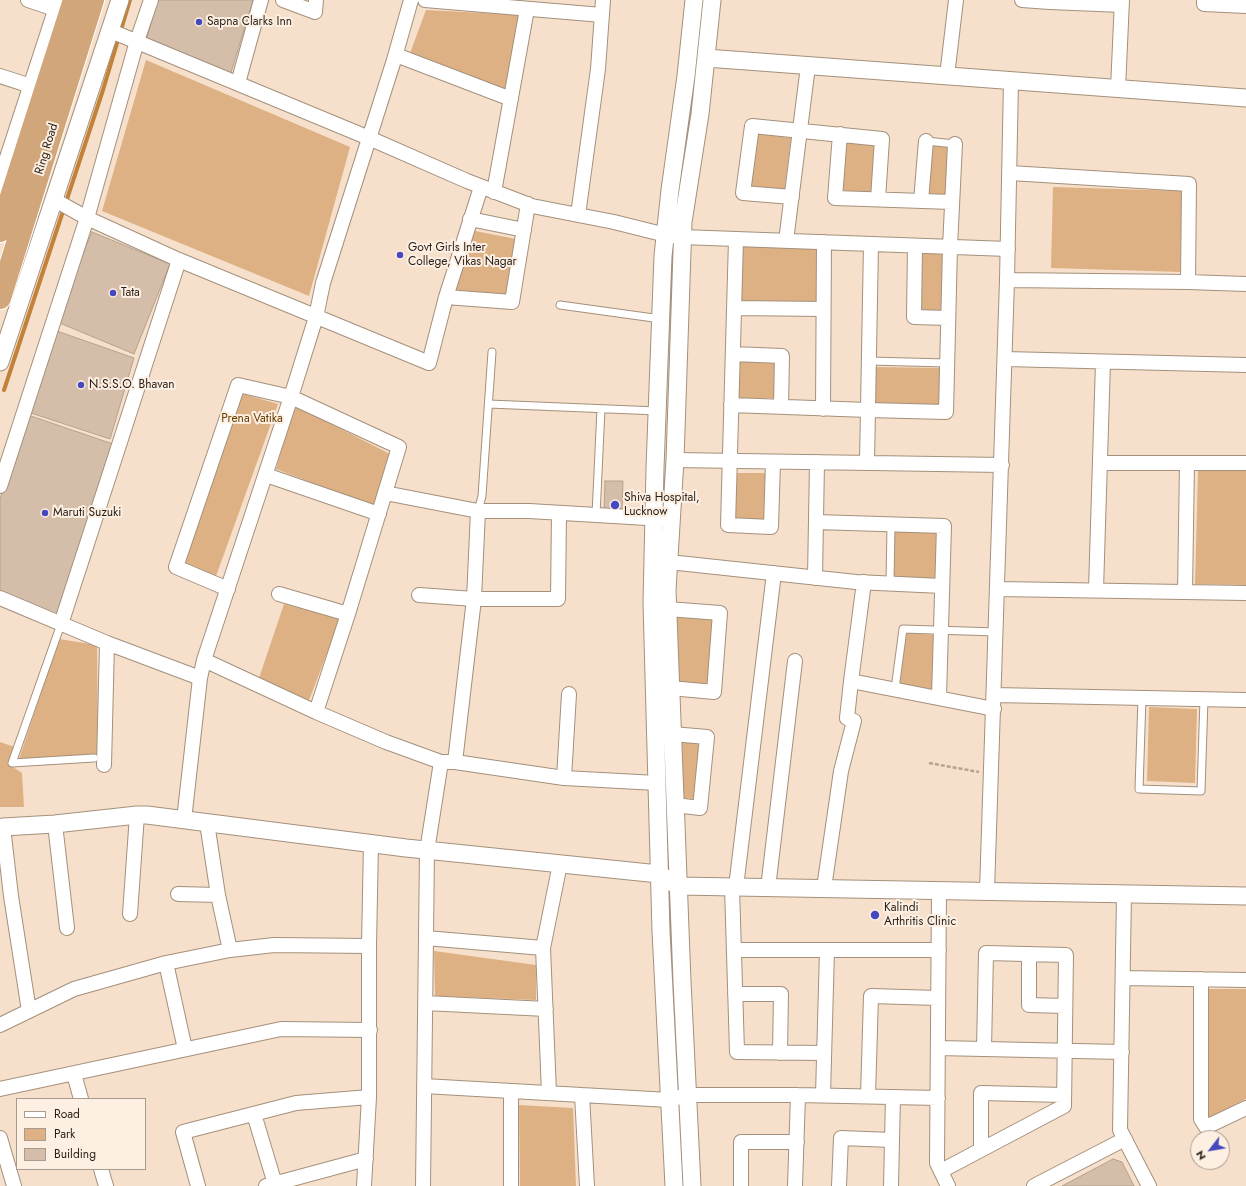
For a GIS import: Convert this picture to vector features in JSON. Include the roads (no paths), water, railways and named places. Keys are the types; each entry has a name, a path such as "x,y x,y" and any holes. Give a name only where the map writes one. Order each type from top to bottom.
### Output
{"highway":[{"name":"Ring Road","path":"0,298 93,0"},
{"name":"Ring Road","path":"0,231 8,169 66,6"}],"street":[{"path":"0,184 8,169 32,86 66,6 28,0"},
{"path":"0,486 4,455 87,218 122,35 120,0"},
{"path":"0,362 57,200 122,35 151,0"},
{"path":"238,83 261,0"},
{"path":"283,0 315,12 316,0"},
{"path":"184,820 200,678 204,660 291,397 316,317 323,283 396,55 411,0"},
{"path":"425,0 602,15"},
{"path":"578,215 598,69 604,0"},
{"path":"674,1186 659,874 652,603 661,319 666,235 694,0"},
{"path":"692,1186 678,886 667,590 675,460 683,222 700,114 712,0"},
{"path":"947,76 956,0"},
{"path":"1022,0 1122,3 1118,89"},
{"path":"1204,0 1204,4 1246,6"},
{"path":"494,192 527,9"},
{"path":"122,35 369,138 481,187 528,204 614,222 666,235 682,237 1008,249"},
{"path":"396,55 511,99"},
{"path":"706,58 1246,98"},
{"path":"786,241 808,66"},
{"path":"0,76 32,86"},
{"path":"987,891 1002,465 1011,81"},
{"path":"792,197 743,193 752,126 882,138 878,199"},
{"path":"840,134 835,198 952,202"},
{"path":"920,201 926,141"},
{"path":"731,405 946,412 950,247 955,144"},
{"path":"1010,174 1189,184 1188,282"},
{"path":"57,200 87,218 179,260 429,363 446,297 481,187"},
{"path":"446,297 512,302 528,204"},
{"path":"470,219 524,230"},
{"path":"736,239 728,525 772,527 773,462"},
{"path":"823,409 824,242"},
{"path":"867,463 871,244"},
{"path":"915,246 914,317 948,318"},
{"path":"61,624 179,260"},
{"path":"1007,280 1246,284"},
{"path":"734,308 823,309"},
{"path":"661,319 679,321"},
{"path":"733,354 782,356 781,407"},
{"path":"1005,359 1246,365"},
{"path":"1096,590 1103,362"},
{"path":"228,589 176,567 238,385 291,397 399,447 348,614 316,712"},
{"path":"658,411 676,412"},
{"path":"675,460 1002,465"},
{"path":"815,578 817,462"},
{"path":"1100,463 1246,463"},
{"path":"1185,592 1187,463"},
{"path":"266,475 379,514"},
{"path":"385,494 478,511 559,513 672,519"},
{"path":"423,1186 427,851 448,762 474,599 478,511"},
{"path":"419,595 474,599 558,599 559,513"},
{"path":"816,522 944,526 939,698"},
{"path":"669,562 815,578 890,584 942,586"},
{"path":"774,573 734,887 737,1052 824,1053"},
{"path":"824,888 840,771 854,721 847,718 864,582"},
{"path":"998,589 1246,593"},
{"path":"279,594 348,614"},
{"path":"0,598 107,643 200,678"},
{"path":"668,609 720,614 714,692 670,688"},
{"path":"99,761 107,643"},
{"path":"204,660 316,712 386,742 448,762 564,778 657,783"},
{"path":"768,888 795,662"},
{"path":"851,681 939,698 994,702 1142,698 1246,700"},
{"path":"564,778 569,694"},
{"path":"672,734 707,737 700,808 675,805"},
{"path":"130,914 137,815"},
{"path":"29,1011 11,896 3,827 55,824 137,815 427,851 659,874 678,886 1246,896"},
{"path":"207,823 218,895 230,950"},
{"path":"55,824 67,928"},
{"path":"364,1186 369,1096 371,844"},
{"path":"549,1093 543,948 560,864"},
{"path":"939,890 937,1163 948,1186"},
{"path":"178,894 218,895"},
{"path":"1124,894 1120,1130 1149,1186"},
{"path":"426,938 543,948"},
{"path":"0,1025 74,989 166,963 230,950 274,945 369,946"},
{"path":"734,950 939,950"},
{"path":"823,1095 827,950"},
{"path":"941,1171 1064,1106 1066,955 986,953 984,1049"},
{"path":"1030,954 1029,1005 1065,1006"},
{"path":"166,963 185,1049"},
{"path":"1123,978 1246,980"},
{"path":"1201,979 1201,1119 1206,1127 1246,1108"},
{"path":"735,994 780,994 780,1053"},
{"path":"868,1096 871,996 938,998"},
{"path":"425,1003 546,1008"},
{"path":"0,1089 281,1028 370,1030"},
{"path":"938,1048 1122,1052"},
{"path":"74,1074 81,1098"},
{"path":"424,1086 669,1100 687,1095 823,1095 938,1098"},
{"path":"511,1091 511,1186"},
{"path":"981,1149 981,1093 1064,1095"},
{"path":"582,1095 587,1186"},
{"path":"795,1186 798,1095"},
{"path":"198,1186 183,1132 296,1103 369,1096"},
{"path":"891,1186 893,1097"},
{"path":"254,1114 270,1185 366,1159"},
{"path":"0,1138 8,1179"},
{"path":"839,1186 841,1138 892,1140"},
{"path":"1034,1186 1125,1139"},
{"path":"741,1186 741,1142 796,1142"},
{"path":"101,1170 106,1186"}],"lane":[{"path":"926,141 955,144"},
{"path":"560,304 661,319"},
{"path":"478,511 482,496 492,352"},
{"path":"869,361 947,363"},
{"path":"489,404 658,411"},
{"path":"596,515 601,409"},
{"path":"890,524 890,584"},
{"path":"61,624 12,763 99,761"},
{"path":"895,689 903,629 996,632"},
{"path":"1142,698 1139,789 1201,791 1204,699"}],"waterway":[{"path":"4,390 103,90 130,0"}],"place":[{"name":"Sapna Clarks Inn","path":"199,22"},
{"name":"Govt Girls Inter College, Vikas Nagar","path":"400,255"},
{"name":"Tata","path":"113,293"},
{"name":"N.S.S.O. Bhavan","path":"81,385"},
{"name":"Shiva Hospital, Lucknow","path":"615,505"},
{"name":"Maruti Suzuki","path":"45,513"},
{"name":"Kalindi Arthritis Clinic","path":"875,915"}],"park label":[{"name":"Prena Vatika","path":"252,419"}]}
